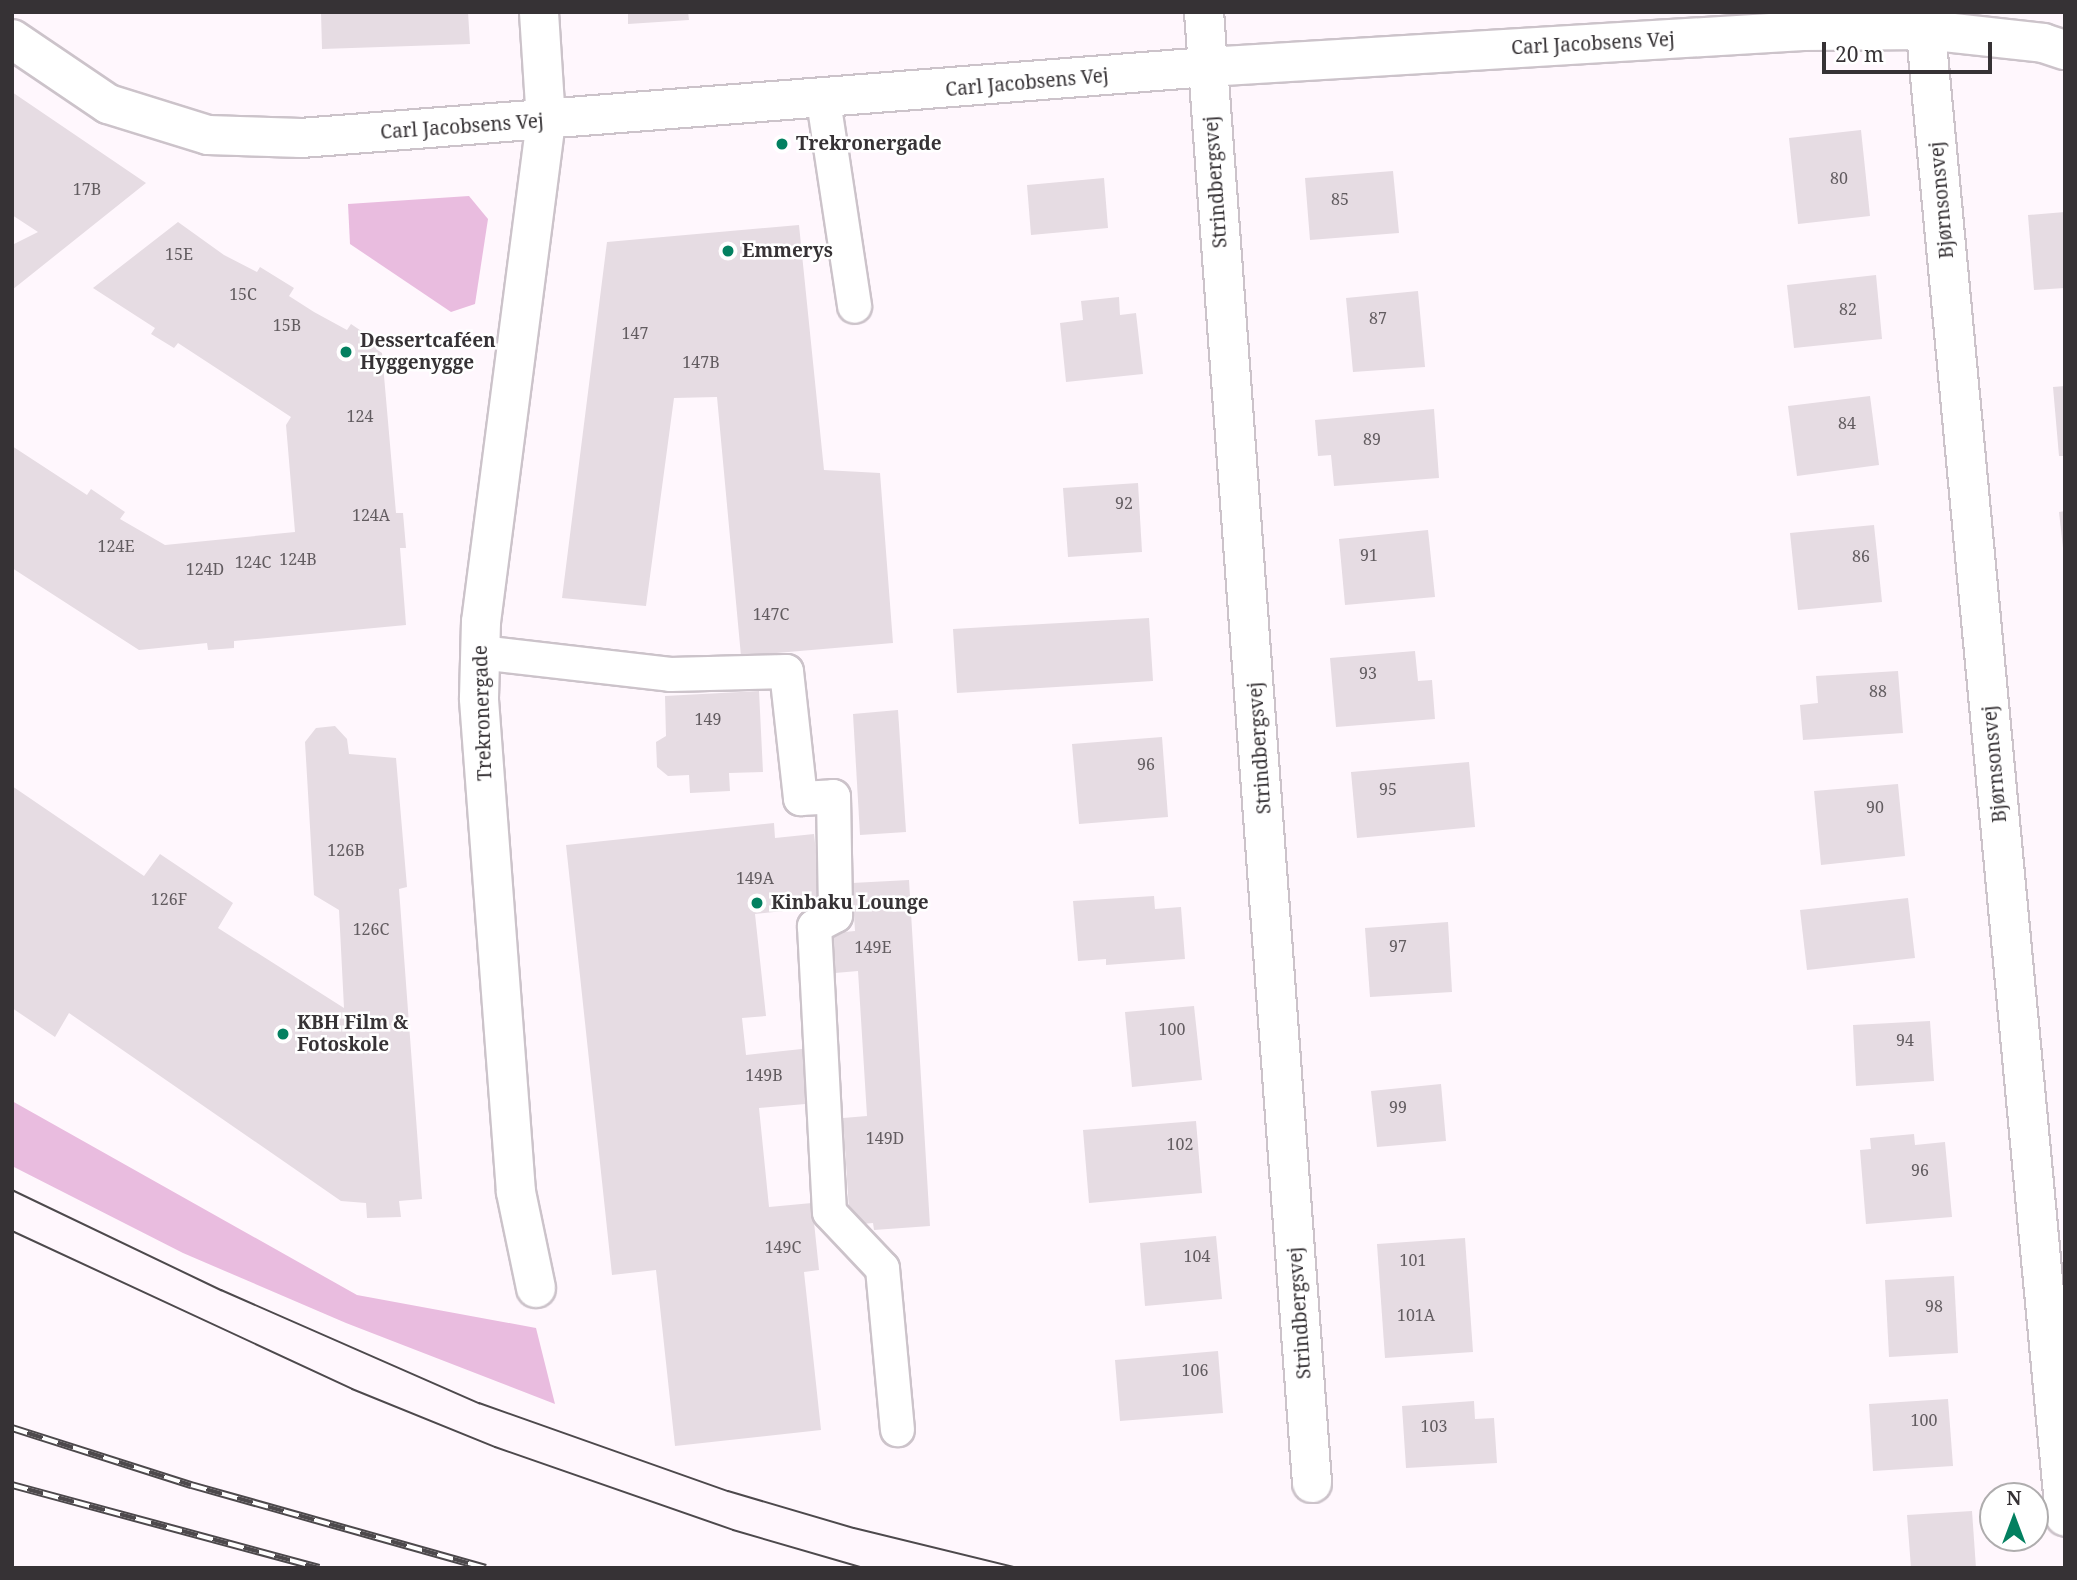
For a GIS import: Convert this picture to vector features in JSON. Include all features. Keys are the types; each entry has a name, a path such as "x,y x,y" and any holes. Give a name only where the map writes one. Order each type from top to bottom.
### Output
{"street":[{"name":"Trekronergade","path":"536,1288 516,1192 479,698 480,652 546,121 539,12"},
{"name":"Strindbergsvej","path":"1204,12 1312,1483"},
{"name":"Carl Jacobsens Vej","path":"12,39 108,104 208,135 301,138 823,100 1208,67 1803,32 1925,21 2043,43 2065,50"},
{"name":"Bjørnsonsvej","path":"1925,21 2065,1516"}],"lane":[{"path":"823,100 853,306"},
{"path":"480,652 670,674 786,671 800,798 833,796 835,915 814,926 829,1212 882,1268 897,1429"}],"shaded area":[{"path":"469,196 488,219 475,304 451,312 350,244 348,204"},
{"path":"12,1101 357,1295 536,1328 555,1404 346,1323 183,1253 12,1166"}],"building":[{"path":"321,12 468,12 470,44 322,49"},
{"path":"628,12 688,12 689,20 628,24"},
{"path":"12,92 146,183 12,290 12,245 38,232 12,215"},
{"path":"1861,130 1870,216 1798,224 1789,138"},
{"path":"1393,171 1399,233 1310,240 1305,178"},
{"path":"1104,178 1108,228 1031,235 1027,185"},
{"path":"2065,212 2065,288 2034,290 2028,215"},
{"path":"178,222 224,255 257,272 260,267 294,288 289,296 314,312 347,330 351,324 379,343 376,349 382,353 396,513 403,513 406,548 400,548 406,625 234,641 234,648 208,650 207,643 139,650 12,568 12,446 87,495 91,489 125,512 120,519 165,545 295,532 286,425 291,417 178,343 174,348 151,334 155,328 93,288"},
{"path":"799,225 824,470 880,473 893,643 741,656 717,397 674,398 646,606 562,598 607,242"},
{"path":"1876,275 1882,339 1794,348 1787,285"},
{"path":"1418,291 1425,367 1353,372 1346,298"},
{"path":"1119,297 1120,315 1136,313 1143,374 1066,382 1060,323 1083,320 1081,301"},
{"path":"2065,386 2065,456 2059,456 2053,387"},
{"path":"1870,396 1879,465 1797,476 1788,406"},
{"path":"1434,409 1439,478 1334,486 1331,455 1318,456 1315,420"},
{"path":"1138,483 1142,552 1068,557 1063,488"},
{"path":"2065,511 2065,547 2063,548 2059,512"},
{"path":"1874,525 1882,602 1798,610 1790,533"},
{"path":"1428,530 1435,597 1345,605 1339,539"},
{"path":"1149,618 1153,681 957,693 953,629"},
{"path":"1415,651 1418,681 1432,680 1435,719 1336,727 1330,658"},
{"path":"1898,671 1903,733 1803,740 1800,705 1818,703 1816,676"},
{"path":"759,691 763,772 729,773 730,791 690,793 689,775 668,776 657,767 656,742 666,736 665,696"},
{"path":"898,710 906,832 860,835 853,714"},
{"path":"335,726 347,739 349,754 396,758 407,887 399,889 422,1199 399,1201 401,1217 367,1218 366,1203 341,1201 69,1013 55,1037 12,1008 12,786 144,876 160,854 233,903 218,928 344,1008 339,910 314,895 305,742 316,728"},
{"path":"1162,737 1168,817 1079,824 1072,744"},
{"path":"1469,762 1475,827 1357,838 1351,772"},
{"path":"1898,784 1905,856 1821,865 1814,791"},
{"path":"774,823 775,838 814,834 822,907 755,914 766,1016 742,1018 746,1055 811,1048 817,1103 759,1108 769,1207 812,1203 819,1270 804,1272 821,1430 675,1446 656,1270 612,1275 566,845"},
{"path":"909,880 930,1226 874,1230 873,1223 850,1225 843,1118 867,1116 858,971 835,973 833,933 855,931 852,883"},
{"path":"1154,896 1155,909 1181,907 1185,959 1106,965 1106,959 1078,961 1073,901"},
{"path":"1908,898 1915,958 1807,970 1800,910"},
{"path":"1448,922 1452,992 1370,997 1365,928"},
{"path":"1194,1006 1202,1080 1132,1087 1125,1012"},
{"path":"1930,1021 1934,1081 1856,1086 1853,1025"},
{"path":"1441,1084 1446,1141 1377,1147 1371,1091"},
{"path":"1196,1121 1202,1193 1089,1203 1083,1130"},
{"path":"1914,1134 1915,1145 1945,1142 1952,1217 1866,1224 1860,1150 1871,1149 1870,1138"},
{"path":"1216,1236 1222,1299 1145,1306 1140,1243"},
{"path":"1465,1238 1473,1352 1385,1358 1377,1244"},
{"path":"1954,1276 1958,1353 1889,1357 1885,1280"},
{"path":"1218,1351 1223,1413 1120,1421 1115,1360"},
{"path":"1948,1399 1953,1466 1873,1471 1869,1404"},
{"path":"1474,1401 1475,1419 1494,1418 1497,1463 1406,1468 1402,1406"},
{"path":"1972,1511 1976,1568 1911,1568 1907,1515"}],"tram line":[{"path":"12,1190 221,1290 479,1403 728,1491 854,1528 1018,1568"},
{"path":"12,1231 352,1389 495,1447 733,1530 864,1568"}],"railway":[{"path":"12,1428 191,1485 486,1568"},
{"path":"12,1485 319,1568"}],"place":[{"name":"Trekronergade","path":"782,144"},
{"name":"Emmerys","path":"728,251"},
{"name":"Dessertcaféen Hyggenygge","path":"346,352"},
{"name":"Kinbaku Lounge","path":"757,903"},
{"name":"KBH Film & Fotoskole","path":"283,1034"}]}
